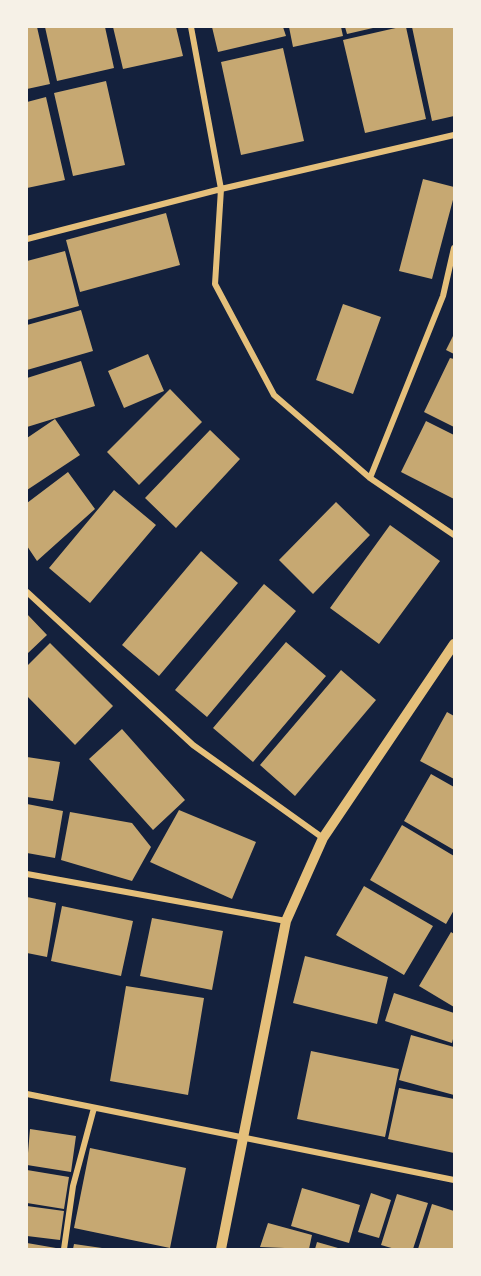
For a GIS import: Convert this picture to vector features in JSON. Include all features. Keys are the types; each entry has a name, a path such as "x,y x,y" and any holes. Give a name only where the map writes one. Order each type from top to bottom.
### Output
{"street":[{"path":"191,27 221,189 215,284 274,395 370,478 454,536"},
{"path":"27,239 221,189 454,135"},
{"path":"370,478 443,296 454,248"},
{"path":"27,592 193,745 323,838"},
{"path":"221,1249 286,921 323,838 454,645"},
{"path":"27,874 286,921"},
{"path":"27,1094 454,1180"},
{"path":"64,1249 72,1186 94,1108"}],"building":[{"path":"27,27 37,27 50,84 27,89"},
{"path":"45,27 105,27 114,68 57,81"},
{"path":"113,27 176,27 183,56 123,69"},
{"path":"212,27 283,27 286,36 218,52"},
{"path":"289,27 341,27 343,36 293,47"},
{"path":"345,27 373,27 373,28 347,34"},
{"path":"406,27 426,119 365,133 343,40"},
{"path":"412,27 454,27 454,116 432,121"},
{"path":"283,48 304,141 241,155 221,62"},
{"path":"106,81 125,165 73,176 54,93"},
{"path":"46,97 65,180 27,188 27,102"},
{"path":"423,179 454,187 454,196 432,279 399,271"},
{"path":"166,213 180,265 80,292 66,240"},
{"path":"65,251 79,306 27,320 27,261"},
{"path":"343,304 381,317 353,394 316,380"},
{"path":"81,310 93,351 27,370 27,325"},
{"path":"454,334 454,354 446,350"},
{"path":"148,354 164,391 124,408 108,371"},
{"path":"450,358 454,359 454,427 424,412"},
{"path":"81,361 95,406 27,427 27,378"},
{"path":"170,389 202,422 139,485 107,452"},
{"path":"55,419 80,455 27,490 27,438"},
{"path":"426,421 454,435 454,499 401,472"},
{"path":"210,430 240,459 176,528 145,498"},
{"path":"68,472 95,509 37,561 27,546 27,503"},
{"path":"114,490 156,525 90,603 49,568"},
{"path":"336,502 370,535 313,594 279,560"},
{"path":"390,525 440,561 379,644 330,608"},
{"path":"201,551 238,583 159,676 122,645"},
{"path":"264,584 296,611 207,717 175,690"},
{"path":"27,614 47,635 27,654"},
{"path":"286,642 326,676 253,762 213,728"},
{"path":"50,643 113,706 75,745 27,696 27,666"},
{"path":"341,670 376,700 295,796 260,765"},
{"path":"447,712 454,716 454,779 420,761"},
{"path":"122,729 185,800 153,830 89,759"},
{"path":"27,757 60,762 53,801 27,797"},
{"path":"431,774 454,787 454,850 404,821"},
{"path":"27,804 63,811 55,858 27,853"},
{"path":"179,810 256,842 232,899 150,862"},
{"path":"70,812 132,823 151,847 132,881 61,860"},
{"path":"402,825 454,856 454,910 446,924 370,880"},
{"path":"364,886 433,926 404,975 336,935"},
{"path":"27,897 56,903 47,957 27,953"},
{"path":"62,906 133,921 121,976 51,961"},
{"path":"152,918 223,931 212,990 140,976"},
{"path":"451,932 454,934 454,1007 419,986"},
{"path":"305,956 388,977 377,1024 293,1003"},
{"path":"126,986 204,998 188,1095 110,1081"},
{"path":"394,993 454,1013 452,1043 385,1021"},
{"path":"411,1035 454,1047 454,1095 399,1080"},
{"path":"311,1051 399,1069 385,1137 297,1119"},
{"path":"399,1088 454,1099 454,1153 388,1139"},
{"path":"30,1129 76,1136 71,1172 27,1165"},
{"path":"90,1148 186,1168 170,1248 74,1228"},
{"path":"27,1170 69,1177 64,1209 27,1203"},
{"path":"302,1188 360,1205 349,1243 291,1226"},
{"path":"371,1193 391,1200 379,1238 358,1232"},
{"path":"397,1194 428,1203 413,1249 395,1249 381,1245"},
{"path":"432,1204 454,1211 453,1249 418,1249"},
{"path":"27,1206 64,1211 60,1240 27,1236"},
{"path":"268,1223 312,1235 309,1249 260,1247"},
{"path":"317,1242 338,1248 338,1249 315,1249"},
{"path":"27,1243 56,1248 56,1249 27,1249"},
{"path":"74,1244 102,1248 73,1249"}]}
